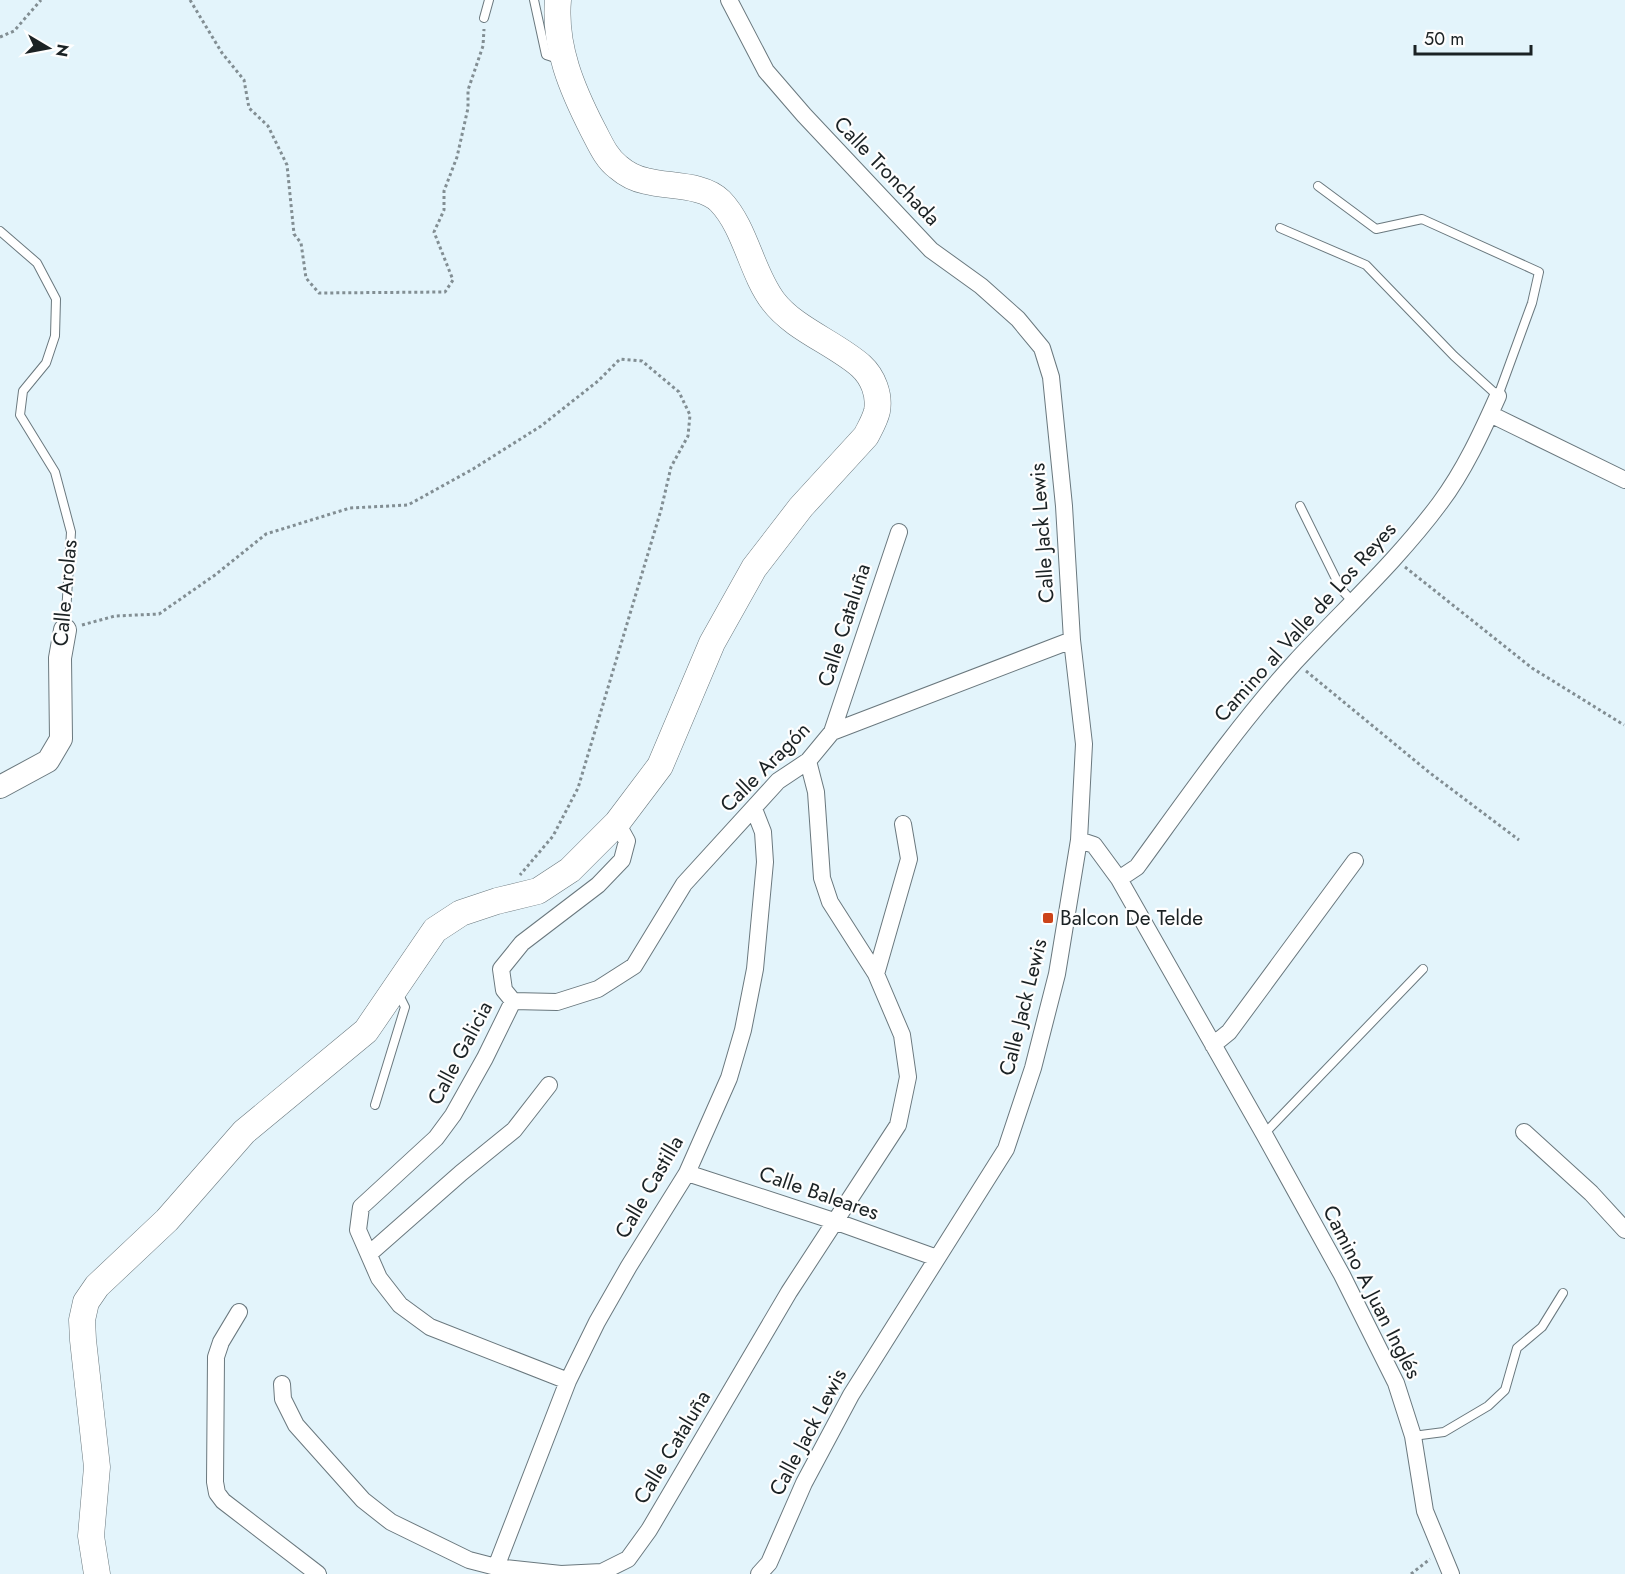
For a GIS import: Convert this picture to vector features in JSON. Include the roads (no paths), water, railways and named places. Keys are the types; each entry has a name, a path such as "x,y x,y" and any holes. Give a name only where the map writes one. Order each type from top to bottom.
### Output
{"main road":[{"path":"97,1574 91,1536 97,1467 82,1320 86,1302 97,1286 167,1220 244,1132 366,1031 435,930 461,913 538,891 570,870 617,823 660,766 712,643 754,568 801,507 866,436 877,411 877,394 872,380 861,366 787,315 774,302 763,285 734,222 718,200 704,191 646,182 616,166 604,152 583,111 564,61 559,38 558,0"}],"street":[{"name":"Calle Tronchada","path":"729,0 766,71 804,115 931,250 981,286 1018,319 1042,348"},
{"name":"Calle Jack Lewis","path":"759,1574 769,1563 804,1483 851,1395 1006,1149 1033,1068 1057,974 1079,840 1084,744 1072,640 1064,506 1051,377 1042,348"},
{"name":"Camino al Valle de Los Reyes","path":"1119,879 1137,867 1235,733 1295,662 1395,558 1441,502 1465,463 1498,396"},
{"path":"1490,414 1625,480"},
{"name":"Calle Cataluña","path":"832,732 899,532"},
{"name":"Calle Arolas","path":"0,787 48,761 61,739 60,658 64,630"},
{"name":"Calle Aragón","path":"513,1001 557,1002 598,989 634,966 684,884 778,781 808,761 832,732 1072,640"},
{"name":"Calle Cataluña","path":"282,1384 283,1399 296,1425 363,1500 391,1522 469,1560 496,1567 561,1574 602,1572 628,1559 649,1530 789,1292 898,1125 908,1077 902,1035 876,974 830,902 822,878 816,792 808,761"},
{"name":"Calle Castilla","path":"496,1567 568,1381 597,1322 629,1266 687,1173 729,1078 743,1030 754,969 765,862 763,832 754,809"},
{"name":"Calle Galicia","path":"568,1381 430,1327 400,1305 379,1278 358,1230 361,1207 436,1138 453,1115 485,1058 513,1001 504,990 501,969 522,943 598,885 622,860 627,841 617,823"},
{"path":"876,974 909,859 903,824"},
{"name":"Camino A Juan Inglés","path":"1079,840 1094,845 1119,879 1342,1275 1396,1383 1413,1436 1425,1512 1451,1574"},
{"path":"1213,1045 1229,1032 1355,861"},
{"path":"369,1254 514,1130 549,1085"},
{"path":"1524,1132 1591,1193 1625,1230"},
{"name":"Calle Baleares","path":"687,1173 834,1221 937,1258"},
{"path":"239,1312 221,1342 216,1357 215,1482 217,1493 223,1501 318,1574"}],"lane":[{"path":"484,18 489,0"},
{"path":"534,0 546,55 564,61"},
{"name":"Camino al Valle de Los Reyes","path":"1318,186 1376,229 1422,219 1539,272 1532,303 1498,396"},
{"path":"1280,228 1366,265 1454,356 1498,396"},
{"name":"Calle Arolas","path":"0,231 37,263 56,299 55,336 46,363 23,391 20,415 55,472 71,532 64,630"},
{"path":"1300,506 1341,589 1353,602"},
{"path":"1264,1134 1423,969"},
{"path":"375,1106 405,1007 396,988"},
{"path":"1413,1436 1444,1432 1488,1406 1504,1390 1517,1348 1542,1327 1563,1293"}],"place":[{"name":"Balcon De Telde","path":"1048,918"}]}
